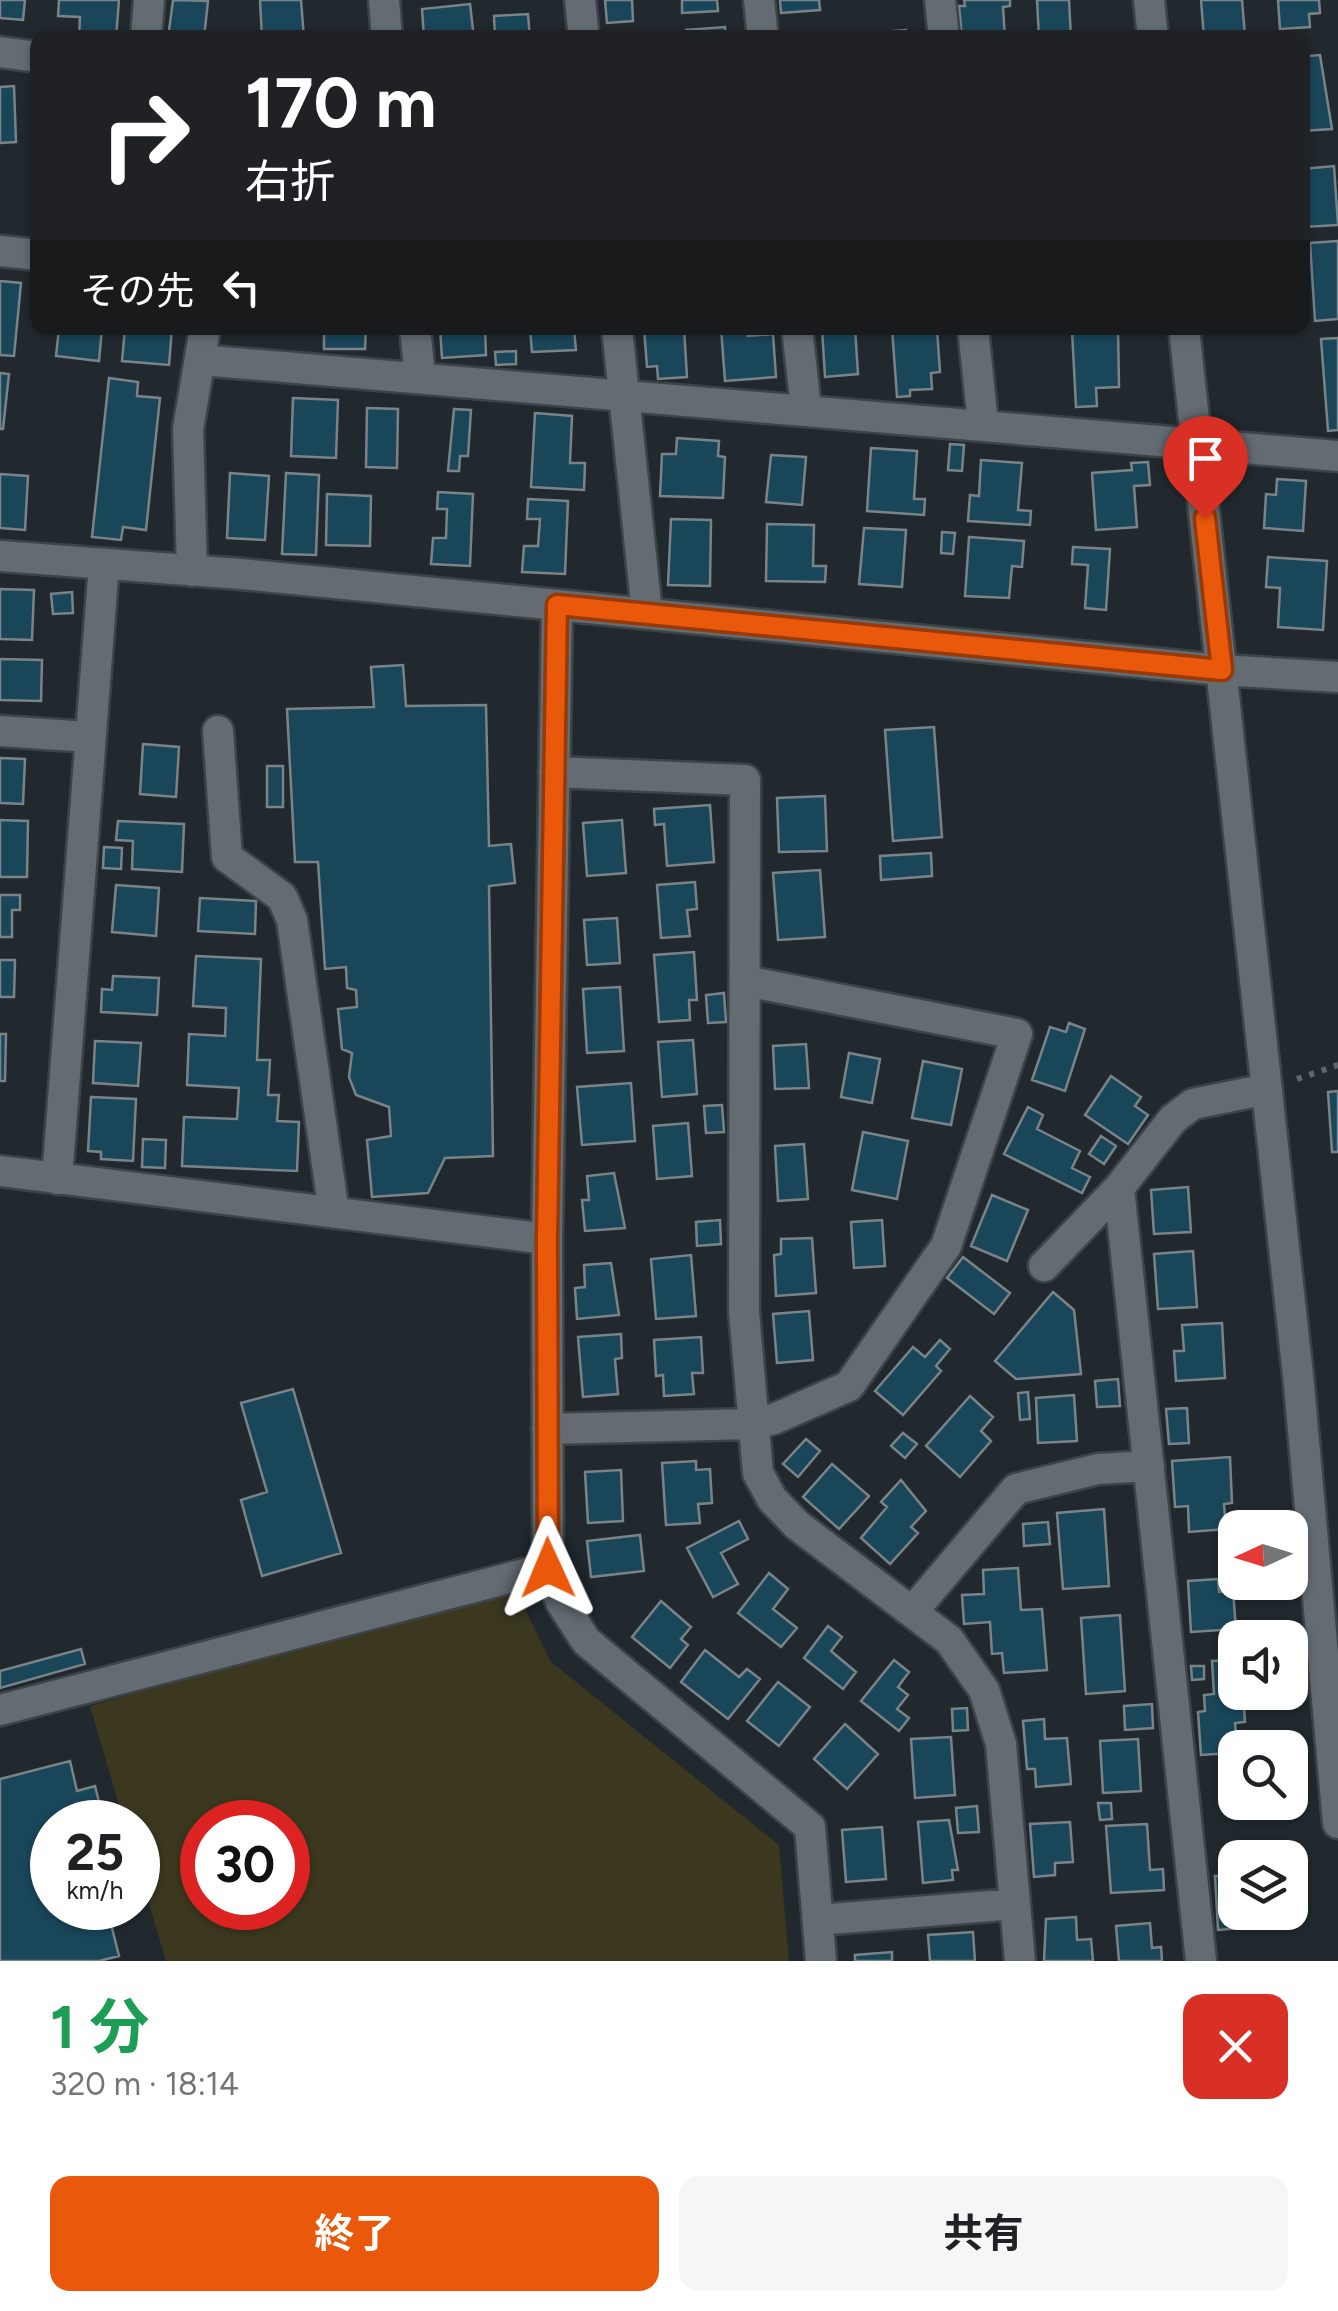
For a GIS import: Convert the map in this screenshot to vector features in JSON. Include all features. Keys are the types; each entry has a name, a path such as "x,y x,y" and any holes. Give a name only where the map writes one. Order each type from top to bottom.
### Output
{"street":[{"path":"147,30 149,0"},
{"path":"384,0 386,30"},
{"path":"580,0 583,30"},
{"path":"758,0 762,30"},
{"path":"940,0 943,30"},
{"path":"1149,0 1152,30"},
{"path":"0,52 30,56"},
{"path":"0,250 30,254"},
{"path":"197,571 188,430 204,335"},
{"path":"416,335 420,377"},
{"path":"617,335 647,614"},
{"path":"797,335 806,408"},
{"path":"974,335 983,424"},
{"path":"1185,335 1299,1384 1338,1823"},
{"path":"200,360 806,408 1338,456"},
{"path":"0,556 241,574 1222,670 1338,677"},
{"path":"57,1179 104,564"},
{"path":"557,605 547,1238 548,1568 561,1602 586,1641 810,1827 821,1961"},
{"path":"218,731 227,856 282,896 292,920 334,1213"},
{"path":"0,732 89,737"},
{"path":"554,772 745,780 744,1312 758,1473 772,1499 797,1525 949,1640 984,1690 1001,1744 1020,1961"},
{"path":"547,1429 752,1424 848,1386 946,1246 1017,1034 745,981"},
{"path":"1044,1266 1119,1188 1173,1119 1193,1104 1267,1089"},
{"path":"0,1171 547,1238"},
{"path":"1119,1188 1200,1961"},
{"path":"912,1612 1016,1489 1098,1469 1148,1466"},
{"path":"0,1710 548,1568"},
{"path":"818,1920 1015,1904"}],"shaded area":[{"path":"513,1585 551,1662 779,1845 789,1961 166,1961 157,1930 160,1930 160,1800 118,1800 90,1706"}],"building":[{"path":"0,0 25,0 23,20 0,18"},
{"path":"59,0 119,0 117,30 79,30 80,17 58,16"},
{"path":"173,0 208,1 205,30 169,30"},
{"path":"260,0 301,0 303,30 262,30"},
{"path":"605,0 632,0 633,21 607,23"},
{"path":"682,0 717,0 718,11 682,13"},
{"path":"780,0 819,0 820,10 781,13"},
{"path":"964,0 1010,0 1010,6 1003,7 1004,30 961,30 959,6 965,6"},
{"path":"1037,0 1069,0 1071,30 1039,30"},
{"path":"1201,0 1242,0 1245,30 1203,30"},
{"path":"1278,0 1319,0 1320,13 1309,14 1310,27 1280,29"},
{"path":"470,4 473,30 423,30 422,9"},
{"path":"528,14 529,30 495,30 494,16"},
{"path":"1320,55 1332,129 1310,130 1310,56"},
{"path":"14,86 16,142 0,143 0,87"},
{"path":"1334,166 1338,225 1310,227 1310,168"},
{"path":"1338,241 1338,319 1315,321 1310,243"},
{"path":"0,281 21,283 14,356 0,355"},
{"path":"58,335 101,335 99,361 56,356"},
{"path":"124,335 171,335 169,365 122,361"},
{"path":"324,335 366,335 365,349 324,349"},
{"path":"440,335 485,335 486,355 442,358"},
{"path":"531,335 575,335 576,350 532,352"},
{"path":"645,335 684,335 687,377 658,379 657,366 647,367"},
{"path":"722,335 773,335 776,377 725,381"},
{"path":"822,335 855,335 858,374 825,377"},
{"path":"893,335 937,335 940,372 931,373 932,389 910,390 910,396 897,397"},
{"path":"1072,335 1118,335 1119,387 1096,388 1097,406 1076,407"},
{"path":"1338,338 1338,430 1328,431 1321,339"},
{"path":"516,351 516,364 496,365 495,352"},
{"path":"0,373 9,374 3,429 0,429"},
{"path":"109,378 138,382 137,396 160,398 146,530 123,527 121,540 92,537"},
{"path":"293,398 338,400 336,458 291,456"},
{"path":"367,408 398,409 397,468 366,467"},
{"path":"454,409 471,410 468,456 460,456 459,471 448,471"},
{"path":"535,413 572,416 570,463 585,463 584,490 531,487"},
{"path":"677,438 719,441 718,456 725,457 723,498 660,496 662,454 676,454"},
{"path":"950,444 964,445 962,471 948,470"},
{"path":"871,448 917,451 914,499 925,499 924,515 867,511"},
{"path":"771,455 806,457 802,505 766,502"},
{"path":"981,460 1022,463 1018,510 1031,511 1030,525 968,521 970,495 979,496"},
{"path":"1148,462 1150,485 1134,486 1137,527 1096,530 1092,473 1132,470 1131,463"},
{"path":"230,473 269,476 265,540 227,538"},
{"path":"286,473 319,475 316,555 282,554"},
{"path":"0,474 28,476 25,530 0,528"},
{"path":"1277,479 1306,481 1303,531 1264,528 1266,494 1276,495"},
{"path":"438,492 473,494 470,566 431,564 433,538 446,538 447,509 437,509"},
{"path":"327,494 371,496 370,546 326,545"},
{"path":"528,499 568,501 565,574 522,572 524,546 538,546 540,519 527,519"},
{"path":"671,519 711,520 710,586 668,585"},
{"path":"767,524 814,525 813,566 826,566 825,582 766,581"},
{"path":"864,528 906,530 902,587 859,584"},
{"path":"942,532 955,533 953,554 941,553"},
{"path":"969,537 1024,541 1022,567 1012,566 1009,598 965,596"},
{"path":"1073,547 1110,549 1106,610 1085,608 1088,565 1072,564"},
{"path":"1268,557 1327,561 1323,630 1278,627 1280,588 1266,587"},
{"path":"0,589 34,590 32,640 0,639"},
{"path":"72,592 73,613 53,614 51,594"},
{"path":"0,659 42,660 41,701 0,700"},
{"path":"403,665 406,706 486,705 489,846 511,844 515,883 489,886 493,1156 445,1158 428,1193 372,1197 367,1140 391,1136 389,1107 356,1095 349,1077 352,1053 342,1049 338,1009 357,1007 356,990 347,988 346,967 325,969 318,862 295,862 287,709 374,707 371,667"},
{"path":"934,727 942,837 893,841 885,730"},
{"path":"143,744 179,747 176,797 140,794"},
{"path":"0,758 25,759 23,804 0,803"},
{"path":"267,766 283,766 283,807 267,807"},
{"path":"825,796 827,851 779,852 777,798"},
{"path":"710,805 714,862 667,866 664,824 655,825 654,809"},
{"path":"0,820 28,821 27,877 0,877"},
{"path":"622,820 626,873 587,876 583,823"},
{"path":"118,821 184,824 182,872 132,869 133,841 116,840"},
{"path":"104,847 122,848 121,869 103,868"},
{"path":"931,853 932,876 881,880 880,856"},
{"path":"820,870 825,937 778,940 773,873"},
{"path":"695,882 697,909 687,910 690,936 661,938 657,885"},
{"path":"116,885 159,888 156,936 112,932"},
{"path":"0,895 20,895 20,910 12,910 12,937 0,937"},
{"path":"200,898 256,901 255,934 198,931"},
{"path":"617,918 620,963 587,965 584,920"},
{"path":"694,952 697,1000 689,1000 690,1020 659,1022 654,955"},
{"path":"196,956 261,959 257,1060 270,1060 268,1095 279,1095 277,1121 299,1122 297,1171 182,1166 184,1117 237,1119 239,1088 187,1085 189,1034 225,1036 226,1008 193,1006"},
{"path":"0,960 15,960 14,997 0,997"},
{"path":"113,976 159,978 157,1015 101,1012 102,989 112,990"},
{"path":"620,987 624,1051 587,1053 583,989"},
{"path":"724,993 726,1022 708,1023 706,995"},
{"path":"1069,1023 1085,1029 1065,1091 1032,1080 1050,1027 1066,1032"},
{"path":"0,1034 6,1034 5,1081 0,1081"},
{"path":"693,1040 697,1094 662,1097 658,1042"},
{"path":"95,1041 141,1043 138,1086 93,1083"},
{"path":"806,1044 809,1088 775,1089 773,1046"},
{"path":"849,1053 880,1059 872,1103 841,1097"},
{"path":"923,1061 962,1069 951,1125 912,1118"},
{"path":"1111,1076 1141,1097 1135,1106 1148,1115 1128,1144 1085,1115"},
{"path":"631,1083 635,1141 582,1145 577,1087"},
{"path":"1338,1091 1338,1152 1332,1152 1328,1092"},
{"path":"91,1097 136,1099 133,1161 101,1159 101,1152 88,1151"},
{"path":"722,1105 724,1132 706,1133 704,1106"},
{"path":"1028,1107 1043,1115 1037,1129 1080,1151 1072,1168 1090,1177 1082,1193 1004,1154"},
{"path":"688,1123 692,1176 657,1179 653,1126"},
{"path":"863,1132 908,1141 897,1199 852,1190"},
{"path":"1101,1136 1116,1146 1104,1164 1089,1154"},
{"path":"143,1139 166,1140 165,1168 142,1167"},
{"path":"804,1144 808,1199 778,1201 775,1146"},
{"path":"614,1173 625,1228 585,1231 582,1200 589,1200 587,1176"},
{"path":"1188,1187 1191,1232 1154,1234 1151,1190"},
{"path":"992,1195 1028,1210 1007,1261 971,1246"},
{"path":"720,1220 721,1244 697,1246 696,1222"},
{"path":"882,1220 885,1266 854,1268 851,1222"},
{"path":"812,1238 816,1293 776,1296 774,1255 781,1254 781,1239"},
{"path":"1193,1251 1197,1307 1158,1309 1154,1254"},
{"path":"691,1255 696,1316 656,1319 651,1259"},
{"path":"963,1257 1010,1293 994,1314 947,1278"},
{"path":"611,1263 619,1315 577,1319 575,1288 585,1287 584,1265"},
{"path":"1053,1292 1074,1310 1081,1374 1016,1379 995,1361"},
{"path":"809,1311 813,1360 777,1363 773,1314"},
{"path":"1222,1323 1225,1378 1176,1381 1174,1351 1184,1351 1182,1325"},
{"path":"621,1334 622,1358 615,1359 618,1394 583,1397 578,1337"},
{"path":"701,1337 703,1373 692,1373 694,1394 664,1396 663,1375 656,1376 654,1340"},
{"path":"940,1340 950,1349 936,1366 941,1371 903,1415 875,1391 913,1347 925,1357"},
{"path":"1118,1379 1120,1406 1097,1407 1095,1381"},
{"path":"293,1389 341,1553 262,1576 241,1500 267,1492 241,1403"},
{"path":"1028,1392 1030,1419 1020,1420 1018,1393"},
{"path":"1074,1395 1077,1441 1038,1443 1036,1398"},
{"path":"970,1396 993,1417 981,1431 991,1441 960,1477 926,1446"},
{"path":"1187,1408 1189,1443 1169,1444 1166,1409"},
{"path":"903,1433 917,1444 905,1458 891,1446"},
{"path":"806,1439 820,1451 798,1477 783,1464"},
{"path":"1230,1457 1232,1503 1218,1510 1218,1530 1189,1532 1188,1506 1175,1507 1172,1461"},
{"path":"696,1461 696,1470 710,1469 712,1503 698,1504 700,1523 666,1525 662,1463"},
{"path":"832,1464 869,1496 839,1529 803,1497"},
{"path":"621,1470 623,1521 588,1523 585,1472"},
{"path":"901,1480 926,1511 911,1527 918,1533 890,1564 861,1538 887,1507 881,1502"},
{"path":"1104,1509 1109,1586 1063,1589 1057,1513"},
{"path":"739,1521 748,1539 721,1553 738,1584 713,1597 687,1548"},
{"path":"1048,1522 1050,1544 1024,1546 1023,1524"},
{"path":"640,1535 644,1571 591,1577 587,1541"},
{"path":"1018,1568 1021,1610 1042,1609 1047,1670 1004,1673 1002,1653 992,1654 990,1622 964,1624 962,1595 984,1594 983,1570"},
{"path":"769,1573 788,1589 773,1609 797,1628 781,1647 738,1613"},
{"path":"1218,1579 1218,1600 1234,1600 1235,1620 1218,1620 1218,1630 1191,1632 1188,1581"},
{"path":"661,1601 691,1627 681,1639 688,1645 670,1668 632,1637"},
{"path":"1120,1615 1125,1691 1086,1694 1081,1618"},
{"path":"828,1626 842,1637 831,1651 856,1672 843,1689 804,1658"},
{"path":"81,1649 85,1664 0,1688 0,1671"},
{"path":"705,1650 739,1677 747,1669 760,1679 728,1719 681,1682"},
{"path":"894,1660 909,1672 898,1687 908,1695 897,1709 909,1718 899,1731 861,1701"},
{"path":"1212,1661 1218,1661 1218,1710 1244,1710 1245,1722 1235,1723 1236,1730 1218,1730 1218,1754 1201,1755 1198,1712 1205,1711 1204,1695 1214,1694"},
{"path":"1191,1666 1204,1666 1204,1679 1192,1680"},
{"path":"778,1682 810,1707 779,1746 747,1721"},
{"path":"1152,1704 1153,1728 1125,1730 1124,1706"},
{"path":"967,1708 968,1730 953,1731 952,1709"},
{"path":"1044,1719 1045,1739 1067,1738 1071,1784 1036,1787 1035,1769 1027,1769 1023,1721"},
{"path":"845,1724 878,1754 847,1789 814,1759"},
{"path":"951,1737 955,1795 915,1798 911,1739"},
{"path":"1138,1739 1141,1791 1103,1793 1100,1741"},
{"path":"70,1761 77,1791 95,1786 98,1800 30,1800 30,1930 112,1930 119,1956 99,1961 0,1961 0,1779"},
{"path":"1098,1803 1111,1803 1112,1819 1100,1820"},
{"path":"977,1806 979,1832 958,1833 956,1808"},
{"path":"949,1820 958,1870 952,1870 953,1880 923,1883 918,1822"},
{"path":"1070,1822 1073,1862 1055,1863 1055,1875 1034,1877 1030,1824"},
{"path":"1147,1824 1150,1870 1163,1869 1164,1890 1111,1893 1106,1826"},
{"path":"882,1827 886,1879 846,1882 842,1830"},
{"path":"1215,1876 1218,1876 1218,1930"},
{"path":"1076,1917 1077,1940 1091,1939 1093,1961 1044,1961 1046,1919"},
{"path":"1150,1923 1152,1948 1161,1947 1162,1961 1119,1961 1116,1926"},
{"path":"973,1932 975,1961 930,1961 928,1935"},
{"path":"892,1952 892,1961 855,1961 855,1955"}],"route":[{"path":"548,1568 547,1238 557,605 1222,670 1205,518"}]}
